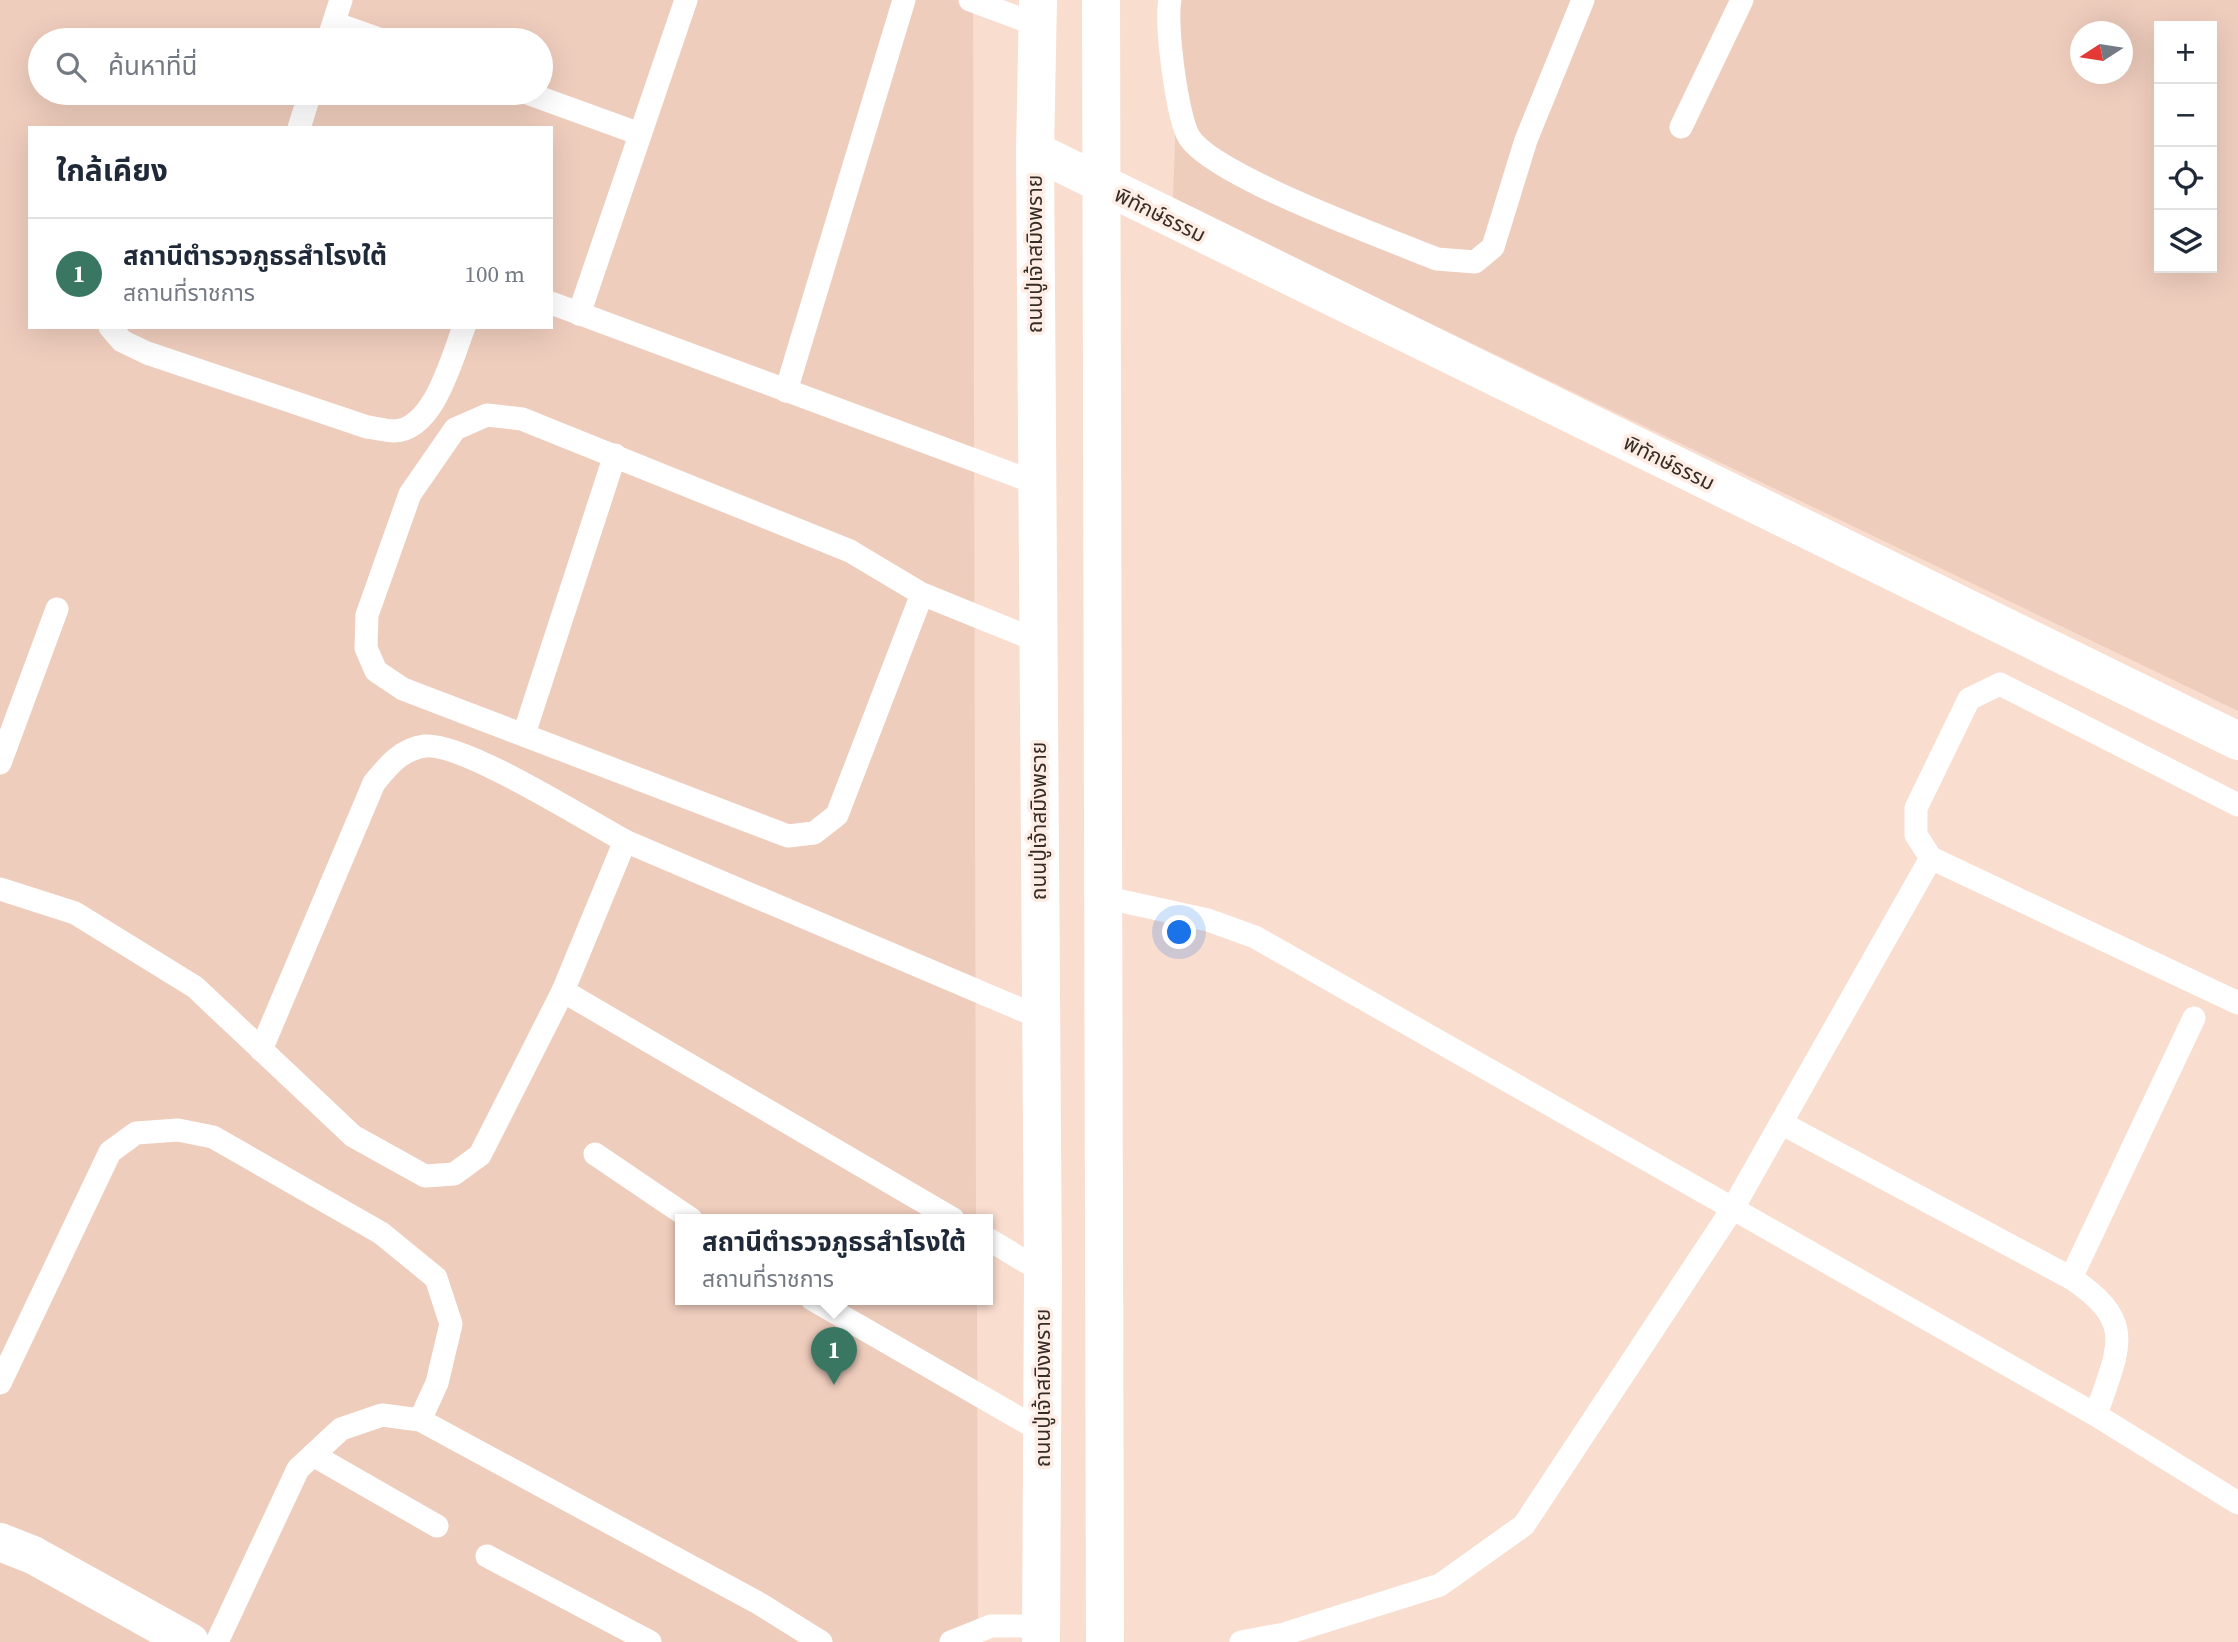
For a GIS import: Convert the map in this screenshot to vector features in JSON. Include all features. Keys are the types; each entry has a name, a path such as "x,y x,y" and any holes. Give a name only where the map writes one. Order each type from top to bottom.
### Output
{"main road":[{"path":"1101,0 1105,1642"},
{"name":"ถนนปู่เจ้าสมิงพราย","path":"1038,12 1035,151 1043,1272 1041,1634"},
{"name":"พิทักษ์ธรรม","path":"1035,151 1101,186 2238,741"},
{"path":"1043,1422 1103,1410"},
{"path":"0,1542 33,1555 190,1642"}],"lane":[{"path":"332,28 341,0"},
{"path":"579,314 686,0"},
{"path":"786,391 904,0"},
{"path":"971,0 1038,12"},
{"path":"1170,0 1171,65 1189,137 1220,166 1437,259 1475,262 1493,247 1526,140 1583,0"},
{"path":"1681,127 1742,0"},
{"path":"553,102 640,134"},
{"path":"300,126 306,105"},
{"path":"553,304 1037,483"},
{"path":"112,329 122,341 147,353 367,427 396,431 420,421 441,388 463,329"},
{"path":"922,594 836,815 814,833 788,836 403,689 376,671 366,648 367,615 410,494 455,429 487,415 522,419 850,551 922,594 1038,641"},
{"path":"523,734 615,455"},
{"path":"0,763 57,608"},
{"path":"2238,805 2000,684 1969,699 1916,808 1916,835 1931,858 2238,1003"},
{"path":"261,1050 374,783 394,758 426,746 466,753 625,841 1041,1018"},
{"path":"0,889 75,913 195,987 353,1136 425,1176 454,1174 480,1155 563,991 625,841"},
{"path":"1241,1642 1284,1634 1440,1586 1524,1524 1734,1208 1931,858"},
{"path":"1103,897 1208,920 1255,937 2096,1415 2238,1503"},
{"path":"563,991 944,1214"},
{"path":"2071,1278 2194,1018"},
{"path":"1781,1123 2071,1278 2095,1294 2114,1319 2119,1345 2096,1415"},
{"path":"0,1383 110,1152 136,1133 178,1130 212,1137 369,1226 436,1278 451,1324 437,1383 420,1420"},
{"path":"595,1154 684,1214"},
{"path":"993,1242 1043,1272"},
{"path":"823,1305 1043,1422"},
{"path":"217,1642 298,1469 341,1429 382,1415 420,1420 760,1604 821,1642"},
{"path":"313,1455 437,1526"},
{"path":"486,1556 650,1642"},
{"path":"951,1642 991,1626 1041,1634"}],"shaded area":[{"path":"0,0 973,0 976,1214 675,1214 675,1305 977,1305 978,1642 0,1642"},
{"path":"1180,0 2238,0 2238,711 1173,200"}],"place":[{"name":"สถานีตำรวจภูธรสำโรงใต้","path":"834,1385"}]}
